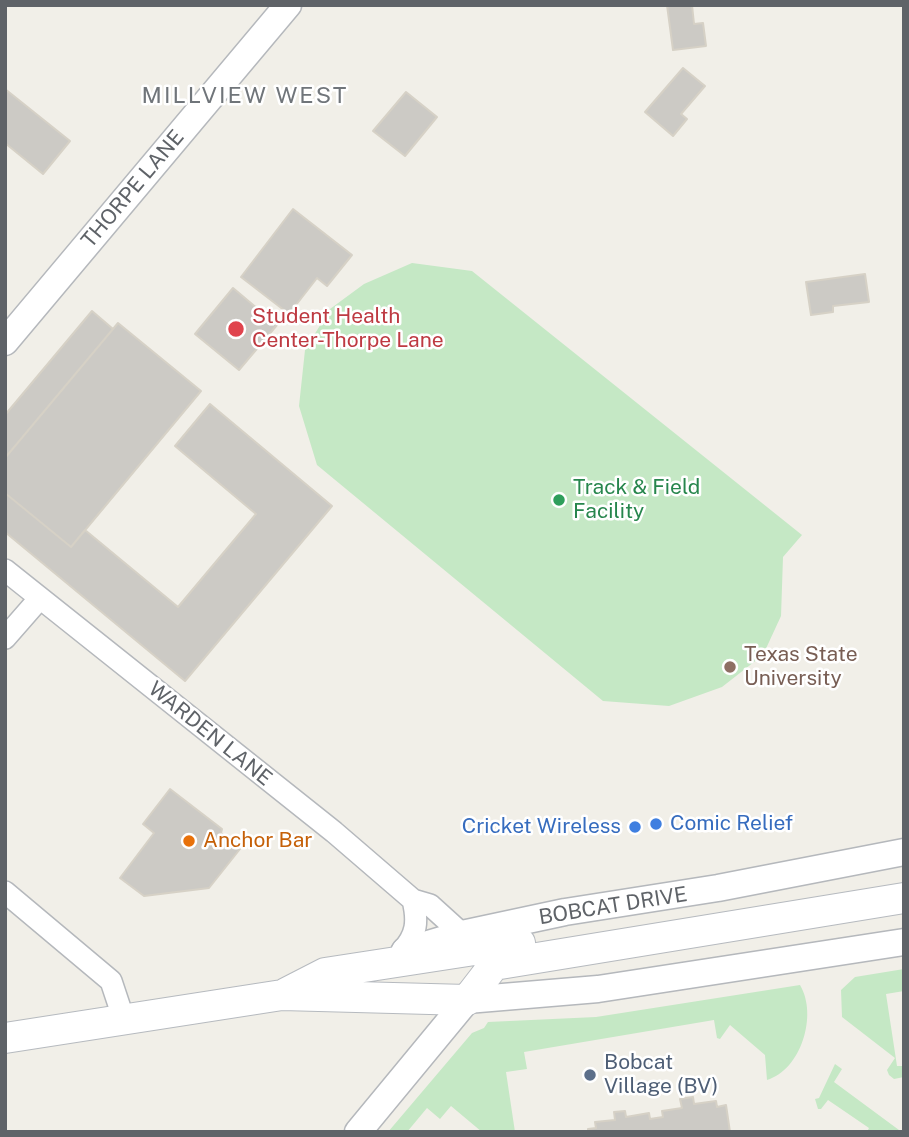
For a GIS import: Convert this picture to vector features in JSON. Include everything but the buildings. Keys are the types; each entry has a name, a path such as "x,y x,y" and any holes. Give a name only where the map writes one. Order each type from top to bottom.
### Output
{"main road":[{"path":"5,1038 282,996 467,1000 494,965 904,898"},
{"path":"282,996 325,973 602,930 684,933"}],"street":[{"name":"THORPE LANE","path":"5,342 288,5"},
{"name":"WARDEN LANE","path":"5,570 334,832 413,900 430,905 462,934"},
{"path":"5,638 40,598"},
{"name":"BOBCAT DRIVE","path":"325,973 462,934 565,912 718,888 904,852"},
{"path":"5,892 111,981 124,1020"},
{"path":"402,951 415,934 413,900"},
{"path":"358,1132 467,1000 598,989 904,942"}],"green space":[{"name":"Track & Field Facility","path":"412,263 472,271 802,535 783,557 781,616 763,655 722,687 669,706 603,701 317,465 299,406 305,350 330,309 364,284"},
{"path":"904,969 904,991 886,994 897,1066 904,1066 904,1077 894,1079 887,1070 895,1058 842,1017 841,990 855,977"},
{"path":"800,985 807,1011 803,1040 789,1065 767,1080 765,1055 730,1025 720,1039 717,1038 714,1020 524,1052 527,1069 506,1072 515,1132 482,1132 451,1106 440,1119 427,1108 407,1132 388,1132 472,1033 484,1028 488,1022 596,1017"},
{"path":"835,1064 842,1069 834,1082 899,1130 898,1132 867,1132 869,1128 828,1100 818,1109 815,1099 819,1098"}],"place":[{"name":"Student Health Center-Thorpe Lane","path":"236,329"},
{"name":"Track & Field Facility","path":"559,500"},
{"name":"Texas State University","path":"730,667"},
{"name":"Comic Relief","path":"656,824"},
{"name":"Cricket Wireless","path":"635,827"},
{"name":"Anchor Bar","path":"189,841"},
{"name":"Bobcat Village (BV)","path":"590,1075"}],"district":[{"name":"MILLVIEW WEST","path":"245,96"}]}
